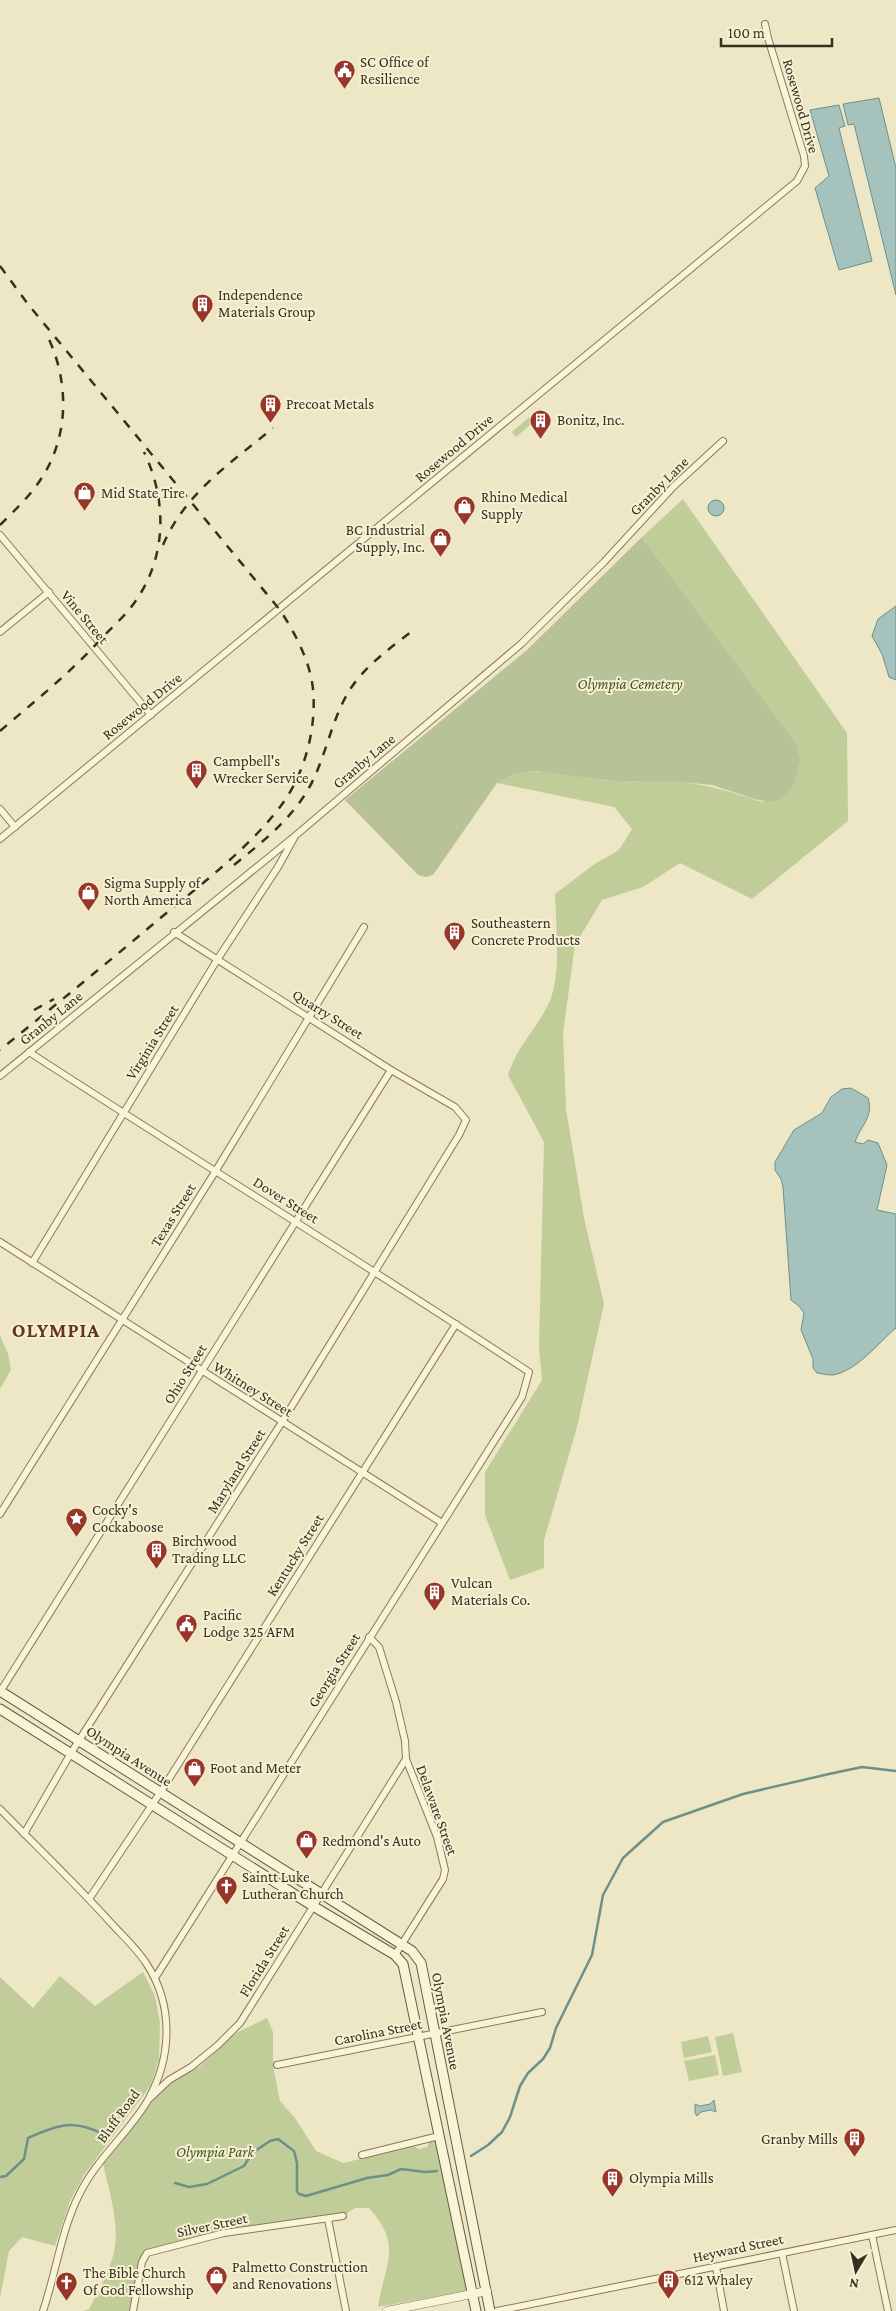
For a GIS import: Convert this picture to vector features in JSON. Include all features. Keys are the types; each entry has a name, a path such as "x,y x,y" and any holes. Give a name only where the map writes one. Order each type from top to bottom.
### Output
{"main road":[{"name":"Olympia Avenue","path":"0,1692 412,1951 421,1963 490,2311"},
{"name":"Olympia Avenue","path":"0,1709 313,1906 395,1955 403,1964 408,1978 438,2136 476,2311"}],"street":[{"name":"Rosewood Drive","path":"0,839 796,181 804,166 804,156 765,24"},
{"name":"Granby Lane","path":"0,1076 174,932 295,836 536,632 674,486 723,441"},
{"name":"Vine Street","path":"0,535 151,715"},
{"path":"0,632 48,592"},
{"path":"0,809 15,827"},
{"name":"Virginia Street","path":"32,1262 217,960 278,867 295,836"},
{"name":"Texas Street","path":"0,1514 215,1172 364,927"},
{"name":"Quarry Street","path":"174,932 391,1070 455,1107 466,1120"},
{"name":"Dover Street","path":"29,1052 215,1172 296,1221 529,1372"},
{"name":"Ohio Street","path":"0,1692 391,1070"},
{"name":"Maryland Street","path":"24,1834 71,1753 282,1422 455,1142 466,1120"},
{"name":"Whitney Street","path":"0,1242 442,1523"},
{"name":"Kentucky Street","path":"90,1899 160,1793 456,1324"},
{"name":"Georgia Street","path":"155,1978 242,1844 369,1637 522,1397 529,1372"},
{"name":"Delaware Street","path":"369,1637 379,1646 396,1702 405,1741 406,1759 437,1837 445,1870 443,1879 395,1955"},
{"name":"Florida Street","path":"147,2101 168,2080 191,2067 218,2045 240,2023 406,1759"},
{"name":"Bluff Road","path":"0,1809 90,1899 146,1962 155,1978 163,2000 167,2027 166,2053 159,2075 147,2101 92,2172 78,2196 43,2311"},
{"name":"Carolina Street","path":"277,2065 542,2012"},
{"path":"362,2155 438,2136"},
{"name":"Silver Street","path":"133,2311 142,2262 148,2253 224,2233 343,2216"},
{"path":"328,2219 346,2311"},
{"name":"Heyward Street","path":"498,2311 896,2230"},
{"path":"872,2235 888,2311"},
{"path":"782,2253 794,2311"},
{"path":"716,2267 724,2311"},
{"path":"387,2311 486,2291"}],"green space":[{"path":"540,408 544,413 516,437 512,432"},
{"path":"683,499 847,733 848,821 752,899 680,863 643,887 602,900 575,945 563,1033 566,1109 584,1218 604,1304 577,1427 544,1540 544,1568 510,1580 485,1515 485,1472 542,1380 539,1347 544,1142 508,1075 517,1055 548,1005 552,994 557,966 555,894 593,865 619,850 632,829 614,807 497,783 511,776 526,772 557,773 620,782 686,782 708,786 762,802 793,788 801,760 797,744 642,537"},
{"name":"Olympia Cemetery","path":"642,537 797,744 801,760 793,788 779,800 770,802 754,799 712,785 672,781 619,782 537,771 521,773 497,783 433,875 426,877 418,875 345,800 527,650"},
{"path":"0,1335 8,1354 11,1370 0,1389"},
{"path":"143,1972 155,1996 160,2023 159,2059 151,2085 84,2175 70,2201 55,2246 22,2237 9,2251 0,2298 0,1977 33,2008 60,1976 95,2006"},
{"name":"Olympia Park","path":"267,2018 273,2032 273,2066 280,2101 295,2118 316,2151 343,2163 414,2146 419,2149 427,2147 430,2140 437,2139 467,2289 465,2291 378,2307 389,2256 389,2245 380,2222 369,2208 355,2208 343,2216 232,2232 148,2253 133,2311 83,2311 89,2309 109,2269 114,2253 116,2226 103,2164 148,2104 169,2082 200,2066 236,2033"},
{"path":"733,2033 742,2072 723,2076 715,2037"},
{"path":"708,2036 712,2052 684,2058 681,2042"},
{"path":"715,2055 719,2075 689,2081 684,2061"}],"water":[{"path":"879,98 896,168 896,295 854,124 848,125 843,104"},
{"path":"839,105 845,126 839,128 872,261 839,270 815,188 829,176 810,110"},
{"path":"713,500 719,500 724,505 722,514 713,516 708,511 708,505"},
{"path":"896,606 896,680 889,677 882,654 872,636 878,619"},
{"path":"851,1088 868,1098 869,1105 868,1116 855,1142 863,1144 868,1140 878,1143 887,1165 877,1210 896,1214 896,1328 859,1362 842,1372 829,1375 817,1373 813,1368 813,1359 801,1330 804,1313 791,1300 783,1187 781,1179 775,1170 775,1162 794,1130 822,1113 831,1097 842,1089"},
{"path":"714,2100 716,2112 711,2110 701,2112 697,2116 695,2104 700,2106 710,2104"}],"waterway":[{"path":"471,2156 488,2145 502,2132 510,2117 520,2086 528,2073 543,2059 550,2048 556,2028 592,1955 603,1895 623,1858 663,1822 743,1794 862,1767 896,1771"},
{"path":"0,2177 6,2176 24,2159 28,2138 39,2133 66,2125 75,2125 105,2135"},
{"path":"175,2183 189,2187 207,2184 244,2166 252,2153 270,2141 278,2139 294,2151 297,2163 297,2191 299,2194 306,2196 367,2178 388,2175 401,2169 425,2172 437,2171"}],"railway":[{"path":"0,266 27,303 280,610 291,628 309,668 314,704 311,736 302,767 288,795 267,823 238,853 0,1050"},
{"path":"0,525 37,485 50,462 57,444 63,407 62,389 59,370 47,335"},
{"path":"163,545 172,526 196,494 273,428"},
{"path":"0,731 77,664 132,606 144,588 158,550 160,530 157,491 152,471 144,452"},
{"path":"234,865 264,840 299,804 313,781 338,713 357,679 381,656 415,629"},
{"path":"34,1010 54,999"}],"place":[{"name":"SC Office of Resilience","path":"344,90"},
{"name":"Independence Materials Group","path":"202,323"},
{"name":"Precoat Metals","path":"270,423"},
{"name":"Bonitz, Inc.","path":"541,439"},
{"name":"Mid State Tire","path":"85,512"},
{"name":"Rhino Medical Supply","path":"465,525"},
{"name":"BC Industrial Supply, Inc.","path":"441,558"},
{"name":"Campbell's Wrecker Service","path":"197,789"},
{"name":"Sigma Supply of North America","path":"88,911"},
{"name":"Southeastern Concrete Products","path":"455,951"},
{"name":"Cocky's Cockaboose","path":"76,1538"},
{"name":"Birchwood Trading LLC","path":"156,1569"},
{"name":"Vulcan Materials Co.","path":"435,1611"},
{"name":"Pacific Lodge 325 AFM","path":"187,1643"},
{"name":"Foot and Meter","path":"194,1787"},
{"name":"Redmond's Auto","path":"306,1860"},
{"name":"Saintt Luke Lutheran Church","path":"226,1905"},
{"name":"Granby Mills","path":"854,2158"},
{"name":"Olympia Mills","path":"613,2197"},
{"name":"Palmetto Construction and Renovations","path":"216,2295"},
{"name":"612 Whaley","path":"668,2299"},
{"name":"The Bible Church Of God Fellowship","path":"67,2301"}],"district":[{"name":"OLYMPIA","path":"56,1330"}]}
